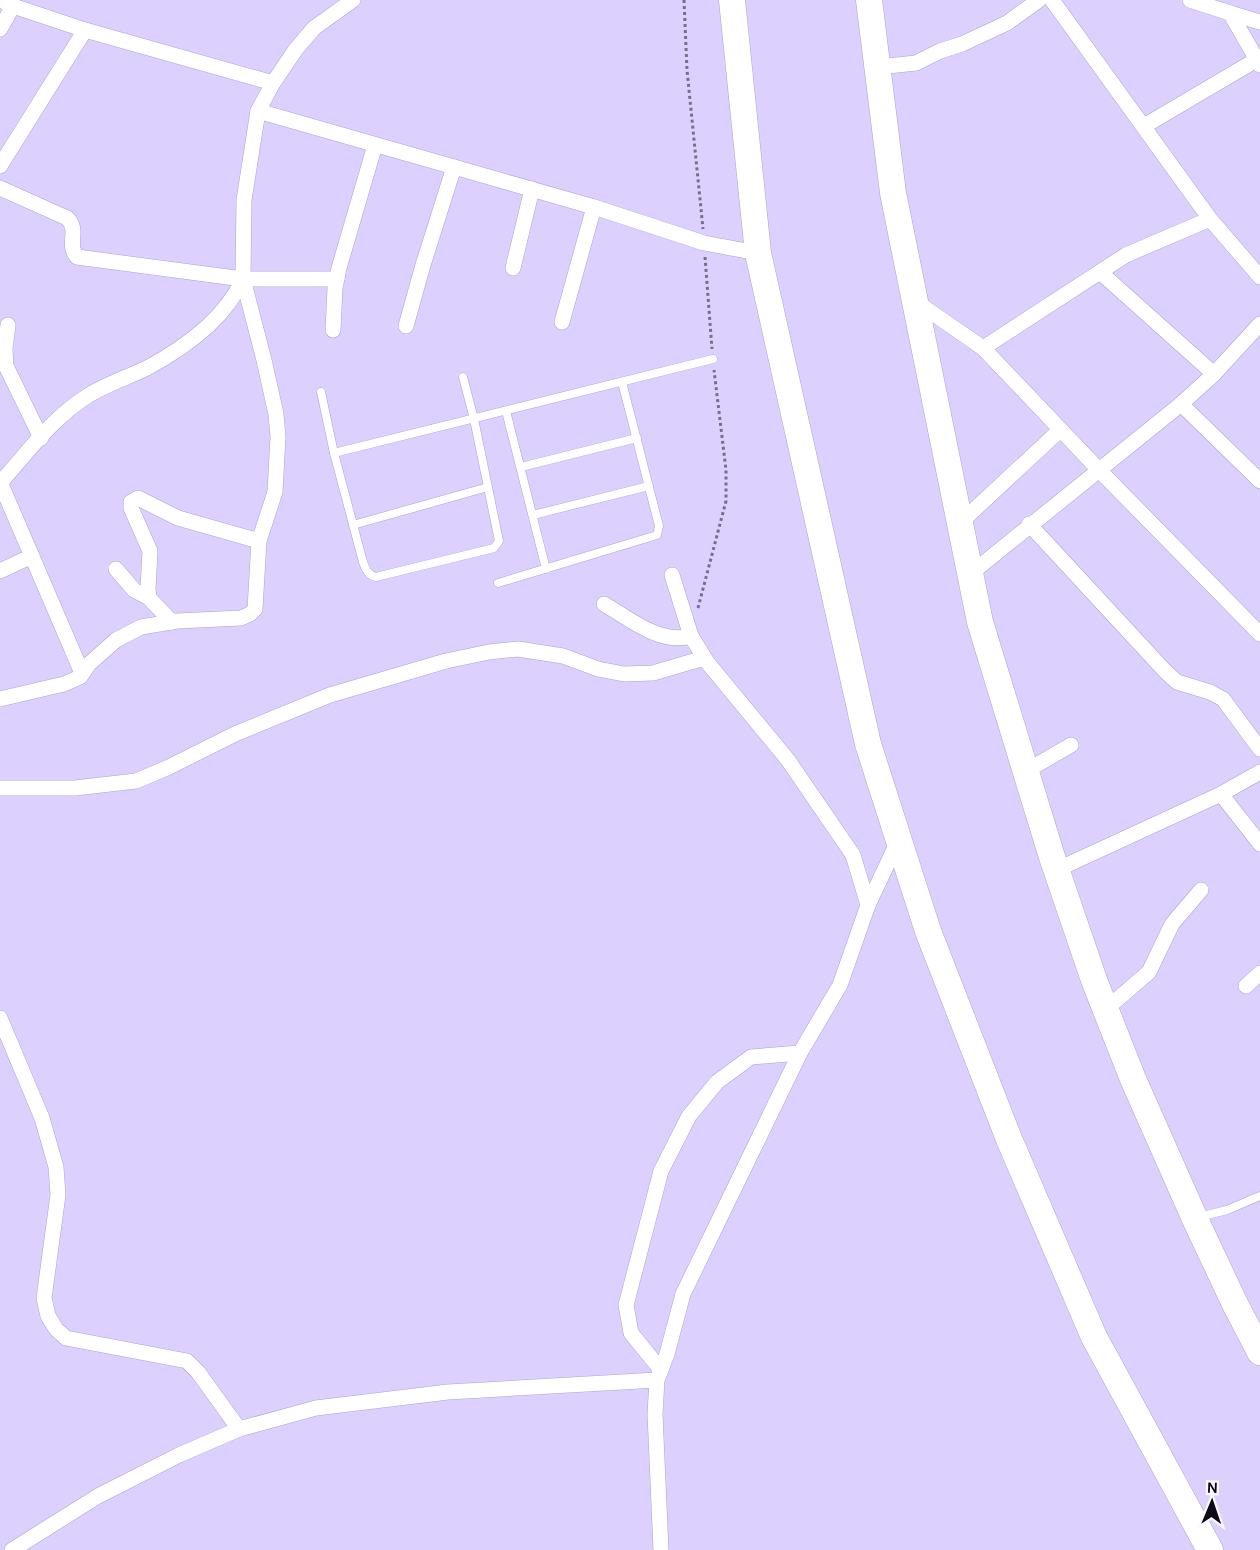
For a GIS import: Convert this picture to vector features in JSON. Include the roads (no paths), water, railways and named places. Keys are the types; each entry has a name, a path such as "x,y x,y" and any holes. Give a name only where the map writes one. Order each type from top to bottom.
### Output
{"highway":[{"path":"732,0 758,253 868,744 928,931 1009,1139 1089,1326 1210,1550"},
{"path":"869,0 893,193 980,622 1056,870 1105,1010 1195,1219 1260,1352"}],"street":[{"path":"0,699 64,684 80,677 116,640 141,627 172,622 232,619 250,614 255,609 259,541 274,492 278,437 276,414 243,279 244,201 258,111 273,83 296,49 314,28 353,0"},
{"path":"878,67 916,63 940,51 962,45 1007,23 1039,0"},
{"path":"1052,0 1210,219 1260,277"},
{"path":"1197,1 1230,14 1260,22"},
{"path":"0,29 7,3 85,30 273,83"},
{"path":"1144,126 1258,62 1230,14"},
{"path":"0,166 85,30"},
{"path":"258,111 594,207 704,243 758,253"},
{"path":"333,330 337,279 375,145"},
{"path":"406,326 454,167"},
{"path":"0,188 72,222 74,230 71,245 77,257 243,279 337,279"},
{"path":"513,268 532,189"},
{"path":"562,322 594,207"},
{"path":"983,348 1126,255 1210,219"},
{"path":"1100,272 1214,374"},
{"path":"82,673 1,486 41,438 65,414 88,396 148,367 188,342 214,321 235,296 243,279"},
{"path":"915,301 983,348 1260,634"},
{"path":"969,574 1181,404 1214,374 1260,324"},
{"path":"8,325 6,366 41,438"},
{"path":"1181,404 1260,481"},
{"path":"960,523 1060,430"},
{"path":"149,598 147,589 150,551 131,508 131,502 134,499 138,498 178,518 259,541"},
{"path":"1029,524 1165,671 1177,682 1210,692 1223,699 1260,749"},
{"path":"0,571 32,556"},
{"path":"116,569 134,590 149,598 172,622"},
{"path":"672,575 691,636 704,658 788,760 853,855 868,905"},
{"path":"604,604 655,633 672,638 691,636"},
{"path":"0,788 75,788 136,781 234,734 330,695 446,661 489,652 518,649 563,656 598,669 624,674 653,673 704,658"},
{"path":"1026,771 1071,745"},
{"path":"1056,870 1221,794 1260,772"},
{"path":"1221,794 1260,844"},
{"path":"661,1550 655,1414 659,1375 683,1294 800,1053 840,985 868,905 899,839"},
{"path":"1105,1010 1149,972 1172,924 1201,890"},
{"path":"1246,986 1260,973"},
{"path":"0,1052 2,1022"},
{"path":"2,1022 42,1118 56,1167 58,1195 44,1298 48,1316 56,1329 66,1338 187,1361 198,1372 238,1429"},
{"path":"659,1375 631,1333 626,1305 661,1171 689,1116 717,1082 751,1057 800,1053"},
{"path":"12,1550 98,1496 179,1455 238,1429 316,1408 448,1392 659,1375"}],"lane":[{"path":"334,453 713,359"},
{"path":"321,392 334,453 366,571 376,577 494,548 498,542 474,419 463,377"},
{"path":"498,583 657,535 659,526 622,382"},
{"path":"506,411 546,569"},
{"path":"521,467 637,438"},
{"path":"533,515 649,486"},
{"path":"353,525 488,487"},
{"path":"1195,1219 1227,1210 1260,1196"}]}
